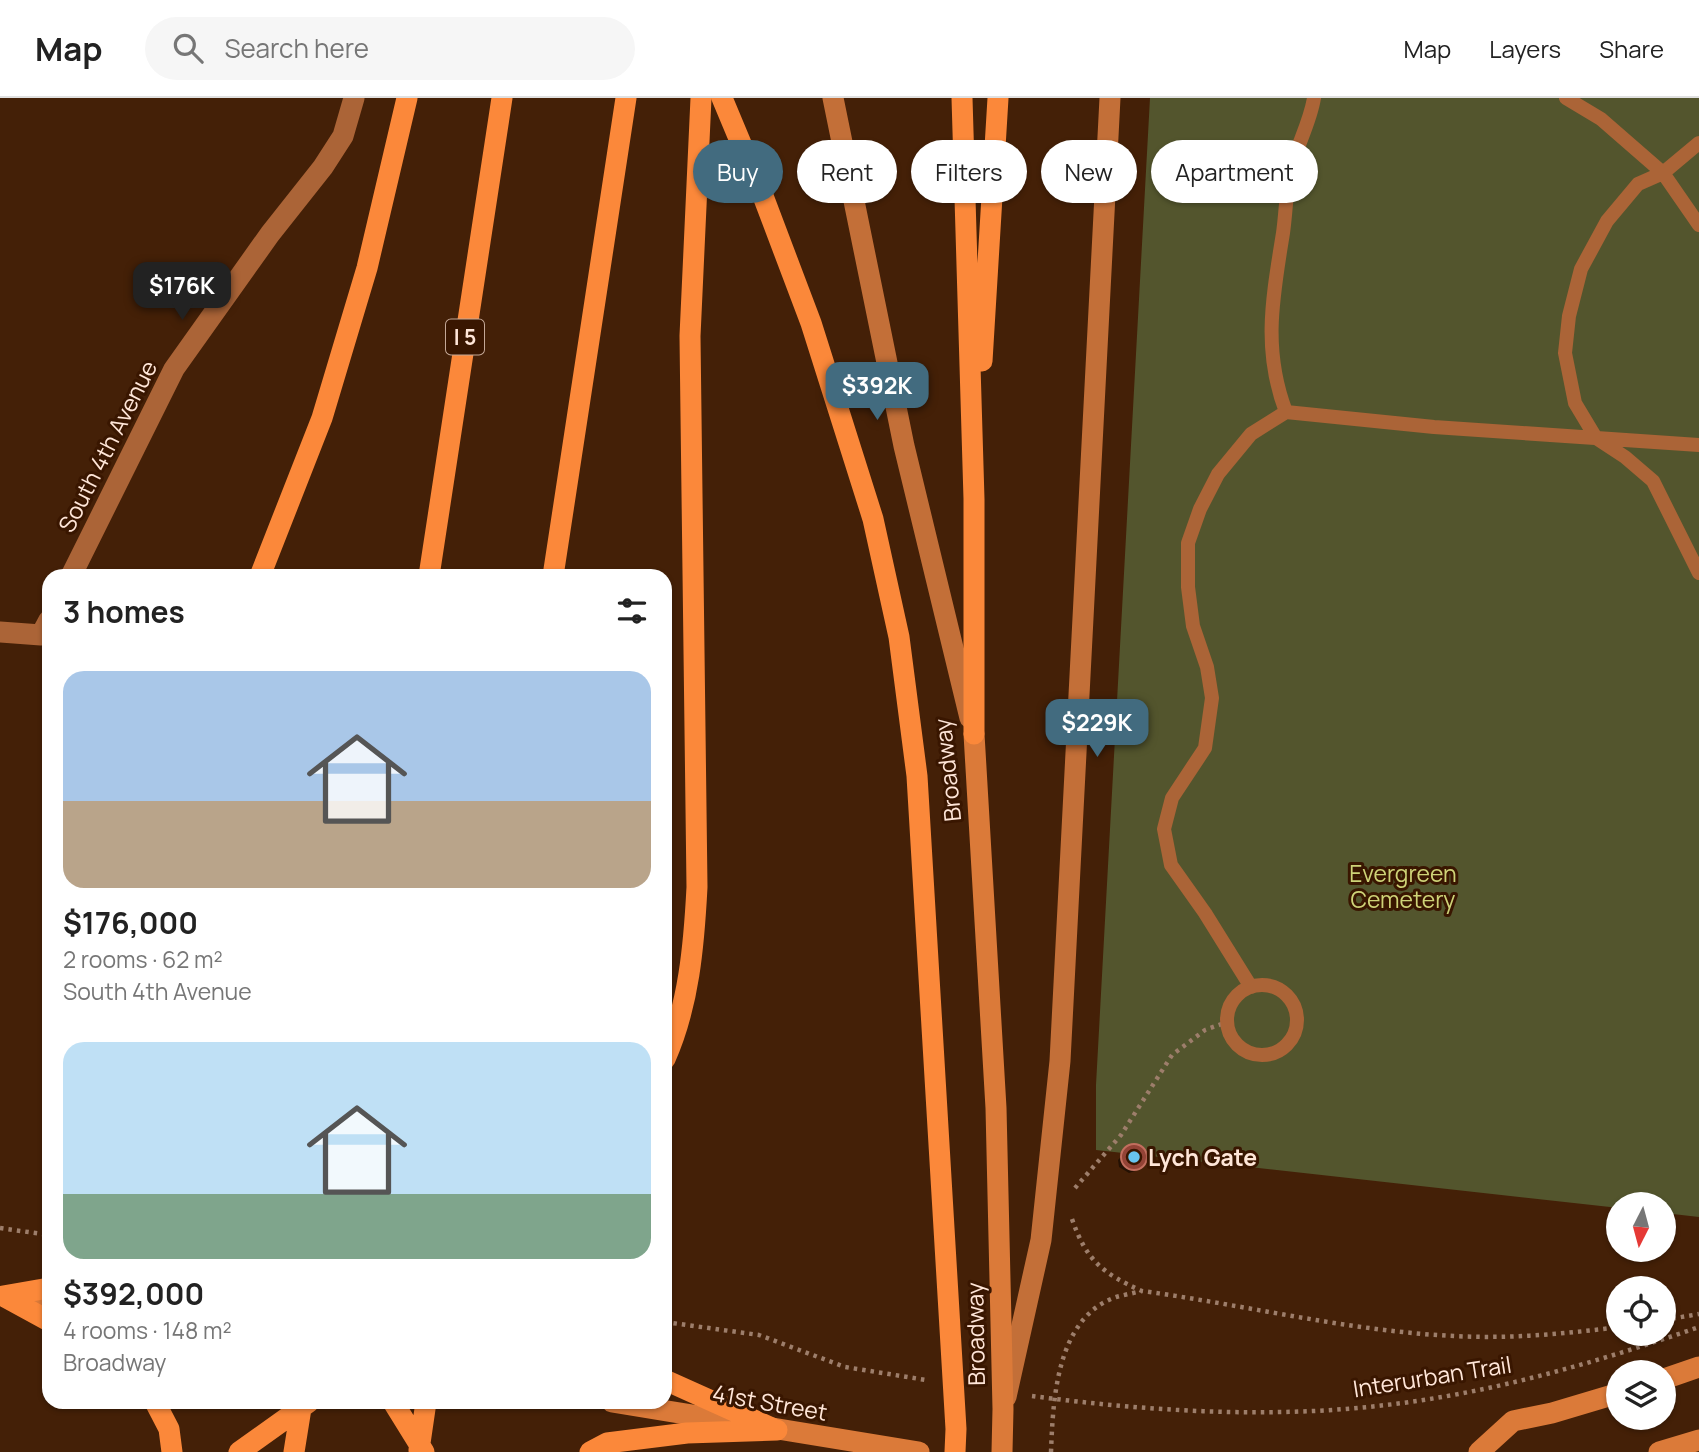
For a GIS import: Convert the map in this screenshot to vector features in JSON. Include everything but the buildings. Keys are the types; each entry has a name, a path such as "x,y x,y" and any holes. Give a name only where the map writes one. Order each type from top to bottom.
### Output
{"highway":[{"path":"263,569 322,418 367,268 407,98"},
{"name":"I 5","path":"430,569 502,98"},
{"path":"554,569 626,98"},
{"path":"672,1038 684,1002 694,949 697,887 690,336 701,98"},
{"path":"722,98 811,323 873,519 899,636 917,776 956,1429 955,1452"},
{"path":"962,98 974,499 974,734"},
{"path":"974,499 998,98"},
{"path":"1,1296 42,1290"},
{"path":"1,1296 42,1317"},
{"path":"672,1383 777,1430"},
{"path":"159,1409 169,1429 172,1452"},
{"path":"239,1452 299,1409"},
{"path":"294,1452 301,1409"},
{"path":"397,1409 424,1452"},
{"path":"419,1452 425,1409"},
{"path":"590,1452 607,1443 634,1439 687,1433 777,1430"}],"main road":[{"name":"Broadway","path":"974,734 996,1108 1002,1452"},
{"path":"1,1296 42,1304"},
{"path":"1676,1375 1699,1367"},
{"path":"1479,1452 1513,1421 1606,1397"},
{"name":"41st Street","path":"653,1409 919,1452"},
{"path":"1659,1452 1699,1440"}],"street":[{"name":"South 4th Avenue","path":"74,569 174,369 270,234 323,167 343,136 354,98"},
{"name":"Broadway","path":"833,98 904,446 974,734"},
{"name":"Broadway","path":"1003,1409 1041,1240 1060,1061 1110,98"},
{"path":"0,632 42,627"}],"lane":[{"path":"1286,412 1276,385 1270,336 1273,290 1291,170 1313,105 1326,98"},
{"path":"1566,98 1601,119 1664,173 1699,225"},
{"path":"1699,143 1664,173 1638,184 1607,221 1581,269 1569,316 1566,353 1576,403 1596,438 1625,457 1653,481 1699,573"},
{"path":"1251,987 1206,913 1171,865 1164,829 1172,798 1205,748 1212,698 1208,667 1193,626 1188,587 1188,542 1200,509 1218,474 1251,434 1286,412 1434,427 1699,445"},
{"path":"1262,985 1274,987 1292,1001 1297,1023 1294,1035 1278,1051 1256,1055 1236,1043 1227,1021 1233,1000 1241,992 1262,985"}],"path":[{"path":"1048,1174 1069,1196 1121,1135 1171,1055 1205,1030 1227,1021"},
{"name":"Interurban Trail","path":"1069,1196 1071,1219 1080,1242 1097,1265 1113,1278 1142,1292 1357,1327 1454,1336 1535,1337 1606,1329"},
{"path":"0,1228 42,1234"},
{"name":"Interurban Trail","path":"1051,1452 1052,1415 1058,1372 1069,1341 1090,1313 1114,1298 1142,1292"},
{"path":"1676,1318 1699,1314"},
{"path":"672,1323 759,1335 845,1367"},
{"name":"Interurban Trail","path":"1163,1410 1306,1411 1386,1405 1563,1370 1631,1351 1699,1327"}],"green space":[{"name":"Evergreen Cemetery","path":"1150,98 1699,98 1699,1217 1676,1214 1676,1192 1606,1192 1606,1207 1096,1150 1096,1085"}],"place":[{"name":"Lych Gate","path":"1134,1157"}]}
